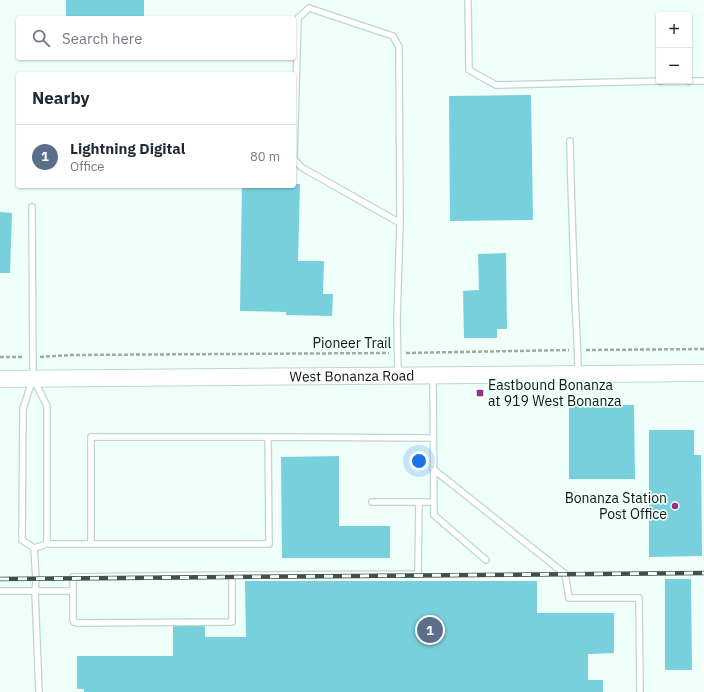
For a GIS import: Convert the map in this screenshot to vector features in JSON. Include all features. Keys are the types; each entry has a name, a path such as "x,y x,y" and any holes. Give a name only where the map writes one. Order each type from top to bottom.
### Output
{"main road":[{"name":"West Bonanza Road","path":"0,379 704,373"}],"lane":[{"path":"468,0 469,70 496,85 656,81"},
{"path":"296,88 298,18 309,8 394,36 399,47 400,223 397,320 398,376"},
{"path":"692,81 704,81"},
{"path":"570,141 571,209 578,374"},
{"path":"296,161 301,167 400,223"},
{"path":"32,208 33,378 23,409 22,540 34,548"},
{"path":"433,376 434,515 486,560"},
{"path":"33,378 47,406 47,544"},
{"path":"91,544 91,437 433,438"},
{"path":"34,548 47,544 268,544 268,437"},
{"path":"433,469 565,574 569,598 639,598 640,692"},
{"path":"372,502 433,502"},
{"path":"232,575 232,622 77,623 73,620 73,577 232,575 418,574 419,502"},
{"path":"34,548 39,692"},
{"path":"0,592 73,591"}],"path":[{"name":"Pioneer Trail","path":"0,357 704,349"}],"building":[{"path":"66,0 144,0 144,16 66,16"},
{"path":"531,95 533,220 450,221 449,96"},
{"path":"296,184 300,184 298,261 324,261 323,294 333,294 332,316 286,315 286,312 240,311 242,188 296,188"},
{"path":"0,212 12,213 10,273 0,273"},
{"path":"506,253 507,329 497,329 497,338 464,338 463,291 479,290 478,254"},
{"path":"569,405 634,405 635,479 569,479"},
{"name":"Bonanza Station Post Office","path":"649,430 694,430 694,455 701,455 702,556 649,557"},
{"path":"339,456 339,526 390,526 390,558 282,558 281,457"},
{"path":"665,579 691,579 692,670 665,670"},
{"path":"245,581 537,581 537,613 614,613 614,653 588,654 588,680 603,680 603,692 84,692 84,689 77,689 77,656 173,656 173,622 205,622 205,637 246,637"}],"railway":[{"path":"0,579 704,573"}],"place":[{"name":"Eastbound Bonanza at 919 West Bonanza","path":"480,393"},
{"name":"Bonanza Station Post Office","path":"675,506"},
{"name":"Lightning Digital","path":"430,630"}]}
